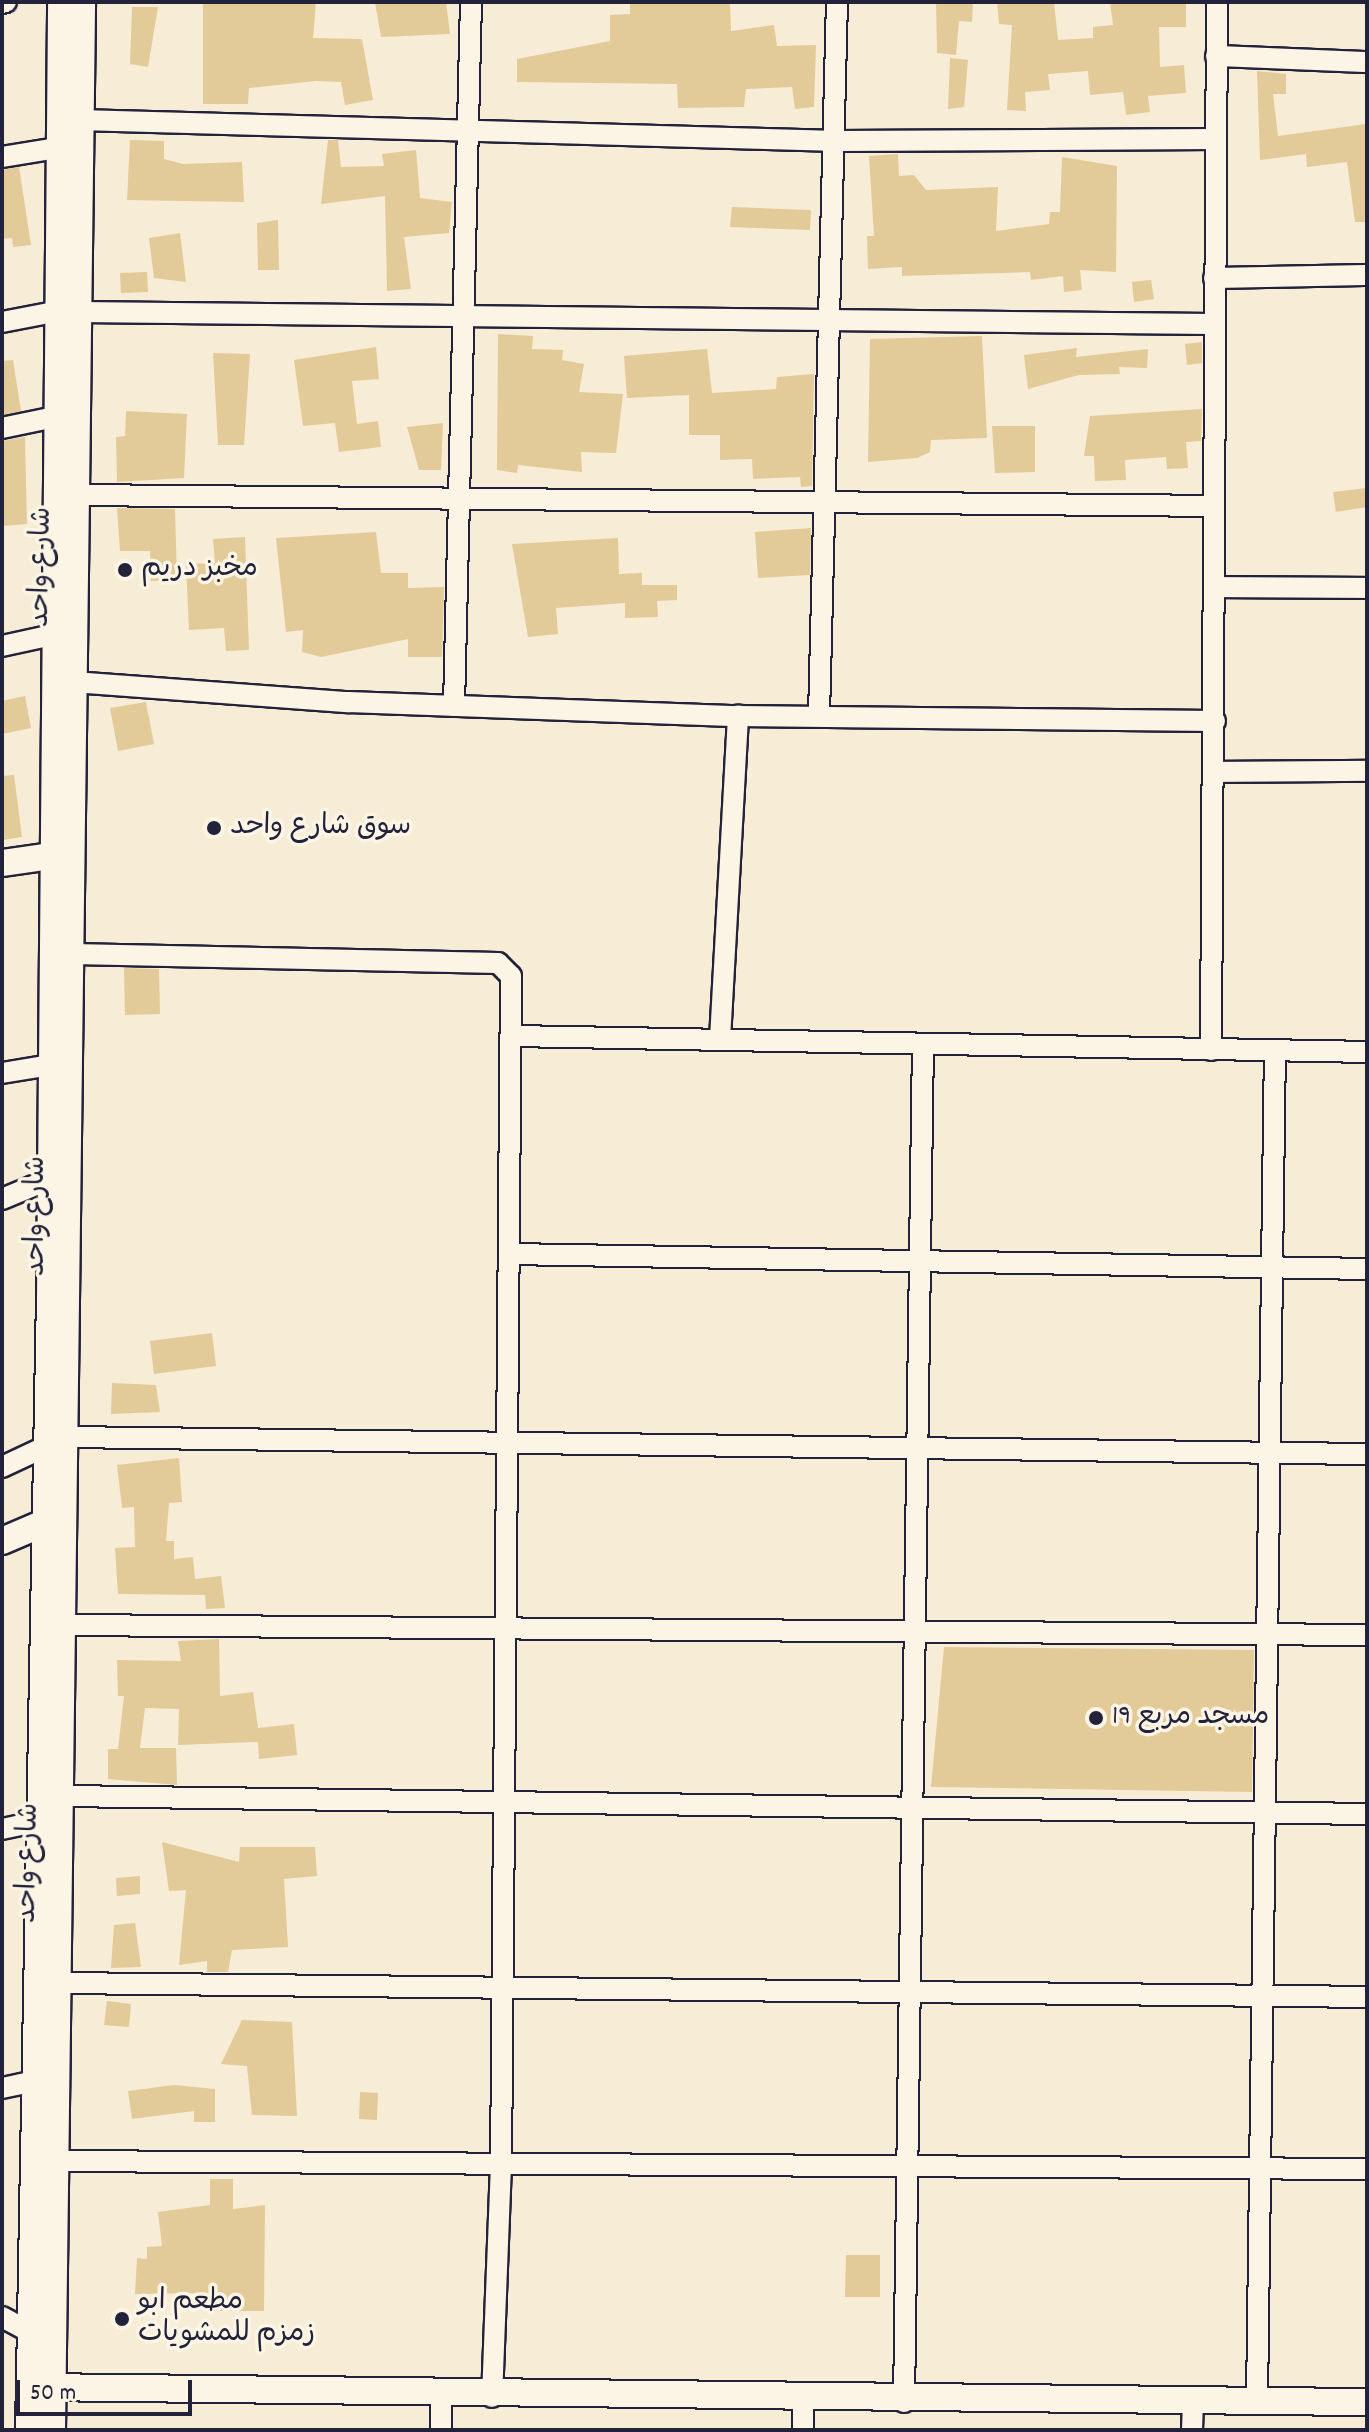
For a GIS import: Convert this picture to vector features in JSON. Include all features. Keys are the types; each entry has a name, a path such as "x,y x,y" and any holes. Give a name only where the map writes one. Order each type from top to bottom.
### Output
{"street":[{"name":"شارع واحد","path":"61,2 57,148 66,312"},
{"name":"شارع واحد","path":"57,1444 50,1179 51,1065 73,682 76,495 65,355 79,120 82,2"},
{"path":"454,706 458,497 473,132 471,2"},
{"path":"819,716 830,502 838,141 837,2"},
{"path":"1211,1050 1216,587 1212,324 1217,2"},
{"path":"1216,56 1367,62"},
{"path":"79,120 838,141 1214,139"},
{"path":"2,157 57,148"},
{"path":"1214,278 1367,275"},
{"path":"2,322 66,312 832,324 1212,324"},
{"name":"شارع واحد","path":"52,2430 41,2387 35,2081 39,1821 55,1518 73,954 62,855 52,635 55,417 65,355"},
{"path":"2,428 55,417"},
{"path":"76,495 1214,506"},
{"path":"1216,587 1367,588"},
{"path":"2,646 52,635"},
{"path":"73,682 454,706 738,716 1215,721"},
{"path":"720,1039 738,716"},
{"path":"1215,772 1367,771"},
{"path":"2,863 62,855"},
{"path":"73,954 498,963 511,976 513,1036 504,1627 501,2164 492,2397"},
{"path":"513,1036 1367,1052"},
{"path":"904,2402 920,1630 917,1447 923,1046"},
{"path":"1257,2401 1262,2168 1261,1811 1275,1050"},
{"path":"2,1073 51,1065"},
{"path":"2,1199 50,1179"},
{"path":"509,1254 1367,1269"},
{"path":"2,1467 57,1444 506,1443 1367,1454"},
{"name":"شارع واحد","path":"40,2338 55,2161 60,1983 65,1625 55,1518"},
{"path":"2,1541 55,1518"},
{"path":"65,1625 1367,1635"},
{"path":"63,1796 915,1803 1367,1814"},
{"path":"2,1829 39,1821"},
{"path":"60,1983 1367,1997"},
{"path":"2,2088 35,2081"},
{"path":"55,2161 501,2164 908,2161 1367,2169"},
{"path":"2,2317 40,2338"},
{"name":"شارع واحد","path":"29,2430 41,2387"},
{"path":"41,2387 803,2401 1367,2402"},
{"path":"441,2394 441,2430"},
{"path":"803,2401 803,2430"},
{"path":"1192,2430 1193,2402"}],"building":[{"path":"203,2 316,2 313,38 362,39 373,100 345,105 341,82 316,81 249,88 248,104 203,104"},
{"path":"375,2 446,2 450,34 381,37"},
{"path":"630,2 730,2 731,31 774,25 777,46 816,45 814,107 795,109 792,87 746,89 744,107 678,108 677,84 517,82 517,59 610,41 610,15 630,14"},
{"path":"936,2 973,2 972,22 959,21 956,55 937,53"},
{"path":"997,2 1054,2 1058,40 1093,38 1093,27 1113,25 1110,2 1186,2 1186,27 1159,27 1160,67 1184,65 1186,93 1148,96 1150,112 1126,115 1123,92 1090,95 1088,71 1048,74 1050,90 1025,92 1026,111 1007,110 1012,25 999,24"},
{"path":"132,7 158,7 148,67 130,64"},
{"path":"950,58 968,60 964,107 948,109"},
{"path":"1257,71 1286,74 1286,94 1273,94 1278,136 1366,124 1367,222 1355,222 1347,162 1307,167 1306,154 1260,160"},
{"path":"130,140 164,141 164,159 183,164 242,162 244,202 127,200"},
{"path":"328,140 338,140 341,167 384,166 382,154 416,150 420,198 452,202 449,233 404,237 411,289 387,291 385,196 321,204"},
{"path":"898,154 899,176 914,175 926,190 998,187 996,231 1049,224 1050,212 1060,212 1062,157 1117,166 1116,272 1080,270 1082,290 1064,292 1063,276 1031,280 1030,272 902,276 902,267 868,269 867,236 874,236 869,156"},
{"path":"19,167 31,245 13,247 12,238 2,239 2,170"},
{"path":"732,207 811,210 810,230 730,227"},
{"path":"278,220 279,270 258,270 257,223"},
{"path":"180,233 186,282 154,278 149,238"},
{"path":"147,272 148,292 121,293 120,273"},
{"path":"1151,280 1154,299 1134,302 1132,282"},
{"path":"498,334 533,336 532,349 563,350 562,360 584,364 579,392 623,394 616,453 581,452 582,472 518,465 517,473 497,470"},
{"path":"982,336 987,438 931,440 930,452 917,458 868,462 870,339"},
{"path":"1202,342 1202,363 1187,365 1185,344"},
{"path":"376,347 379,379 352,381 357,424 378,421 381,447 339,452 335,423 303,426 294,360"},
{"path":"1077,348 1076,357 1148,349 1147,368 1119,367 1120,374 1079,375 1028,389 1024,355"},
{"path":"707,349 712,393 776,389 777,377 814,374 812,486 801,487 800,477 753,479 752,459 720,460 720,435 689,435 689,395 627,398 624,356"},
{"path":"213,353 250,354 244,445 218,445"},
{"path":"13,360 21,411 2,415 2,361"},
{"path":"1202,409 1201,441 1186,442 1188,468 1167,469 1166,457 1125,460 1126,480 1095,481 1094,456 1084,456 1090,416"},
{"path":"126,411 187,414 184,478 117,482 116,437 125,436"},
{"path":"443,423 441,470 419,470 407,427"},
{"path":"992,426 1035,426 1035,472 995,473"},
{"path":"25,437 27,524 2,526 2,441"},
{"path":"1367,488 1367,507 1336,512 1333,492"},
{"path":"117,508 175,509 177,580 151,581 150,551 120,551"},
{"path":"811,528 810,575 758,578 755,532"},
{"path":"376,532 381,573 408,573 408,588 444,587 442,657 408,657 408,639 321,657 302,652 303,630 286,632 276,538"},
{"path":"245,537 249,650 226,651 224,628 189,630 186,564 215,563 213,539"},
{"path":"618,538 619,574 642,573 642,585 677,585 677,600 657,601 658,617 625,618 625,603 556,608 558,634 528,637 512,544"},
{"path":"25,696 31,728 2,734 2,701"},
{"path":"146,702 154,744 118,751 110,708"},
{"path":"14,775 22,837 2,840 2,776"},
{"path":"124,968 159,969 160,1014 125,1015"},
{"path":"212,1333 216,1366 154,1374 150,1341"},
{"path":"112,1383 156,1385 160,1412 111,1414"},
{"path":"179,1458 182,1502 169,1503 166,1541 174,1541 174,1559 193,1557 195,1579 221,1576 225,1608 206,1609 205,1595 118,1594 115,1548 135,1547 134,1507 122,1508 117,1465"},
{"path":"219,1639 220,1696 253,1692 258,1728 294,1724 297,1755 259,1759 258,1742 178,1745 179,1709 145,1708 140,1748 176,1748 177,1785 108,1779 108,1749 118,1749 124,1696 118,1696 117,1660 181,1661 178,1641"},
{"name":"مسجد مربع 19","path":"944,1647 1254,1650 1252,1792 931,1787"},
{"path":"162,1842 239,1862 240,1847 315,1847 317,1876 284,1879 288,1947 232,1950 228,1972 207,1972 207,1961 179,1965 186,1890 169,1891"},
{"path":"140,1876 140,1894 117,1896 116,1878"},
{"path":"135,1923 141,1967 111,1968 114,1925"},
{"path":"107,2001 131,2004 129,2027 104,2025"},
{"path":"242,2020 292,2022 297,2116 252,2115 247,2066 221,2064"},
{"path":"174,2085 215,2089 215,2122 194,2122 194,2111 132,2119 128,2091"},
{"path":"360,2092 378,2093 377,2120 359,2119"},
{"path":"210,2179 233,2179 233,2209 265,2205 264,2311 220,2311 220,2293 135,2294 137,2258 147,2259 147,2247 162,2246 158,2212 210,2205"},
{"path":"846,2255 880,2255 880,2297 845,2297"}],"place":[{"name":"مخبز دريم","path":"125,570"},
{"name":"سوق شارع واحد","path":"214,828"},
{"name":"مسجد مربع 19","path":"1096,1718"},
{"name":"مطعم ابو زمزم للمشويات","path":"122,2319"}]}
